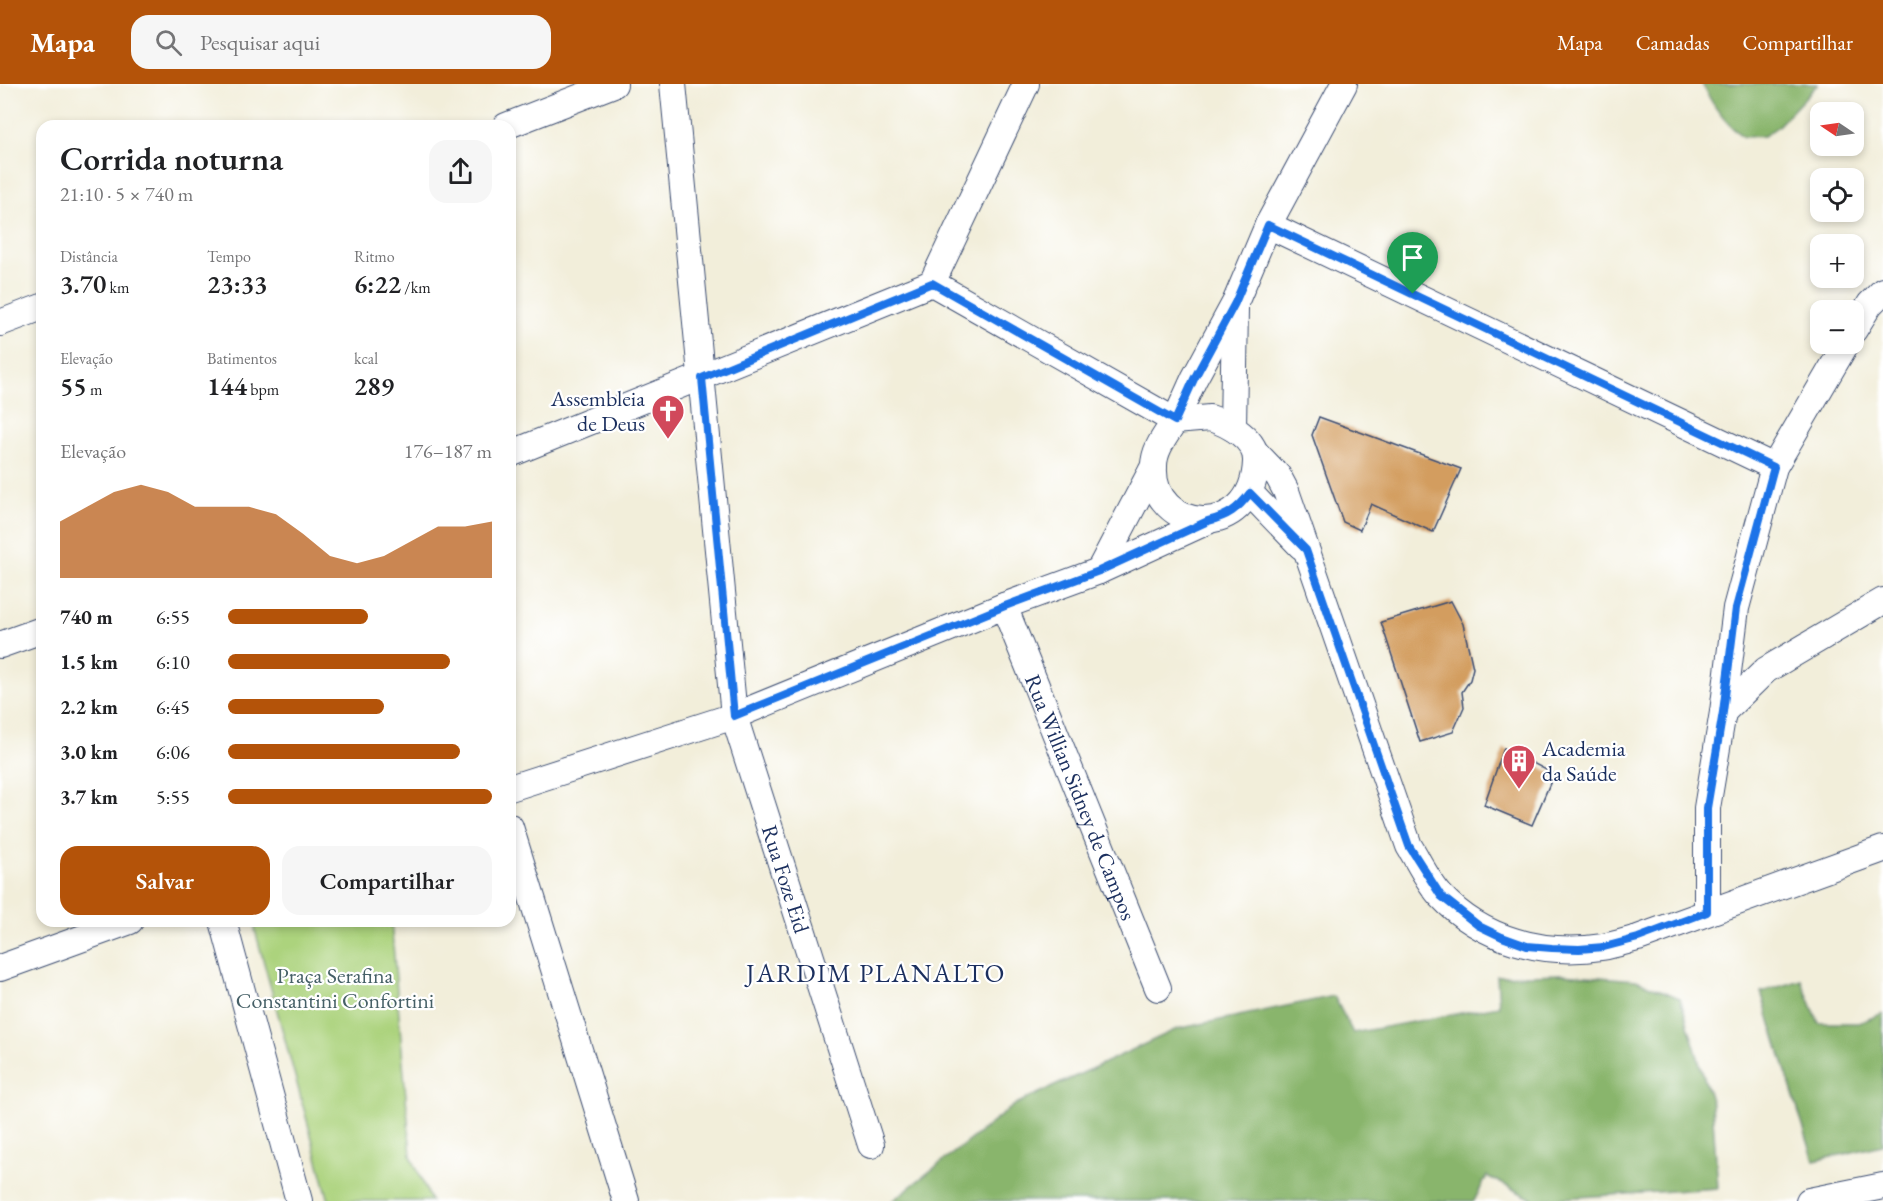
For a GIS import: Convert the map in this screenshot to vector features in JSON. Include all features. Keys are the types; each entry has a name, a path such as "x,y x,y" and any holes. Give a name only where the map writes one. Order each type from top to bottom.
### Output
{"street":[{"path":"516,122 614,84"},
{"name":"Rua Foze Eid","path":"673,84 734,716 870,1146"},
{"path":"516,452 932,283 1026,84"},
{"path":"1208,521 1191,519 1175,512 1162,500 1155,483 1154,466 1157,449 1175,421 1194,379 1235,303 1268,225 1344,84"},
{"path":"1268,225 1774,467"},
{"path":"932,283 1175,421 1210,418 1226,423 1240,432 1278,476 1286,491 1409,846 1441,896 1479,926 1527,946 1579,949 1604,947 1638,938 1883,849"},
{"path":"1864,314 1883,291"},
{"path":"1233,428 1235,303"},
{"path":"0,323 36,309"},
{"path":"1707,912 1707,808 1723,712 1736,608 1774,467 1840,354"},
{"path":"516,786 734,716 1005,606 1099,571 1208,521 1225,517 1240,507 1250,493 1256,476 1256,452"},
{"path":"1099,571 1154,466"},
{"path":"1250,493 1306,550"},
{"path":"1723,712 1766,670 1883,601"},
{"name":"Rua Willian Sidney de Campos","path":"1005,606 1158,988"},
{"path":"0,645 36,632"},
{"path":"516,845 626,1201"},
{"path":"0,968 113,927"},
{"path":"226,927 299,1201"},
{"path":"1812,1201 1883,1186"}],"green space":[{"path":"1702,84 1818,84 1777,127 1764,136 1743,137 1720,113"},
{"name":"Praça Serafina Constantini Confortini","path":"255,927 392,927 411,1156 431,1201 329,1201"},
{"path":"1562,974 1636,980 1680,998 1712,1104 1718,1188 1534,1200 1487,1176 1474,1201 892,1201 1016,1104 1177,1029 1334,996 1353,1033 1499,1006 1497,976"},
{"path":"1801,980 1819,1023 1859,1023 1883,1013 1883,1145 1814,1161 1761,992"}],"building":[{"path":"1319,417 1461,469 1433,532 1371,504 1360,530 1343,522 1312,435"},
{"path":"1451,601 1463,624 1473,668 1470,680 1462,692 1464,707 1453,732 1420,742 1381,622"},
{"name":"Academia da Saúde","path":"1504,748 1554,774 1532,825 1484,805"}],"place":[{"name":"Assembleia de Deus","path":"668,440"},
{"name":"Academia da Saúde","path":"1519,790"}],"district":[{"name":"JARDIM PLANALTO","path":"876,973"}],"route":[{"path":"1268,225 1413,294 1774,467 1736,608 1723,712 1707,808 1707,912 1638,938 1604,947 1552,948 1527,946 1502,937 1479,926 1441,896 1409,846 1306,550 1250,493 1240,507 1225,517 1208,521 1099,571 1005,606 734,716 702,378 932,283 1175,421 1194,379 1235,303 1268,225"}]}
